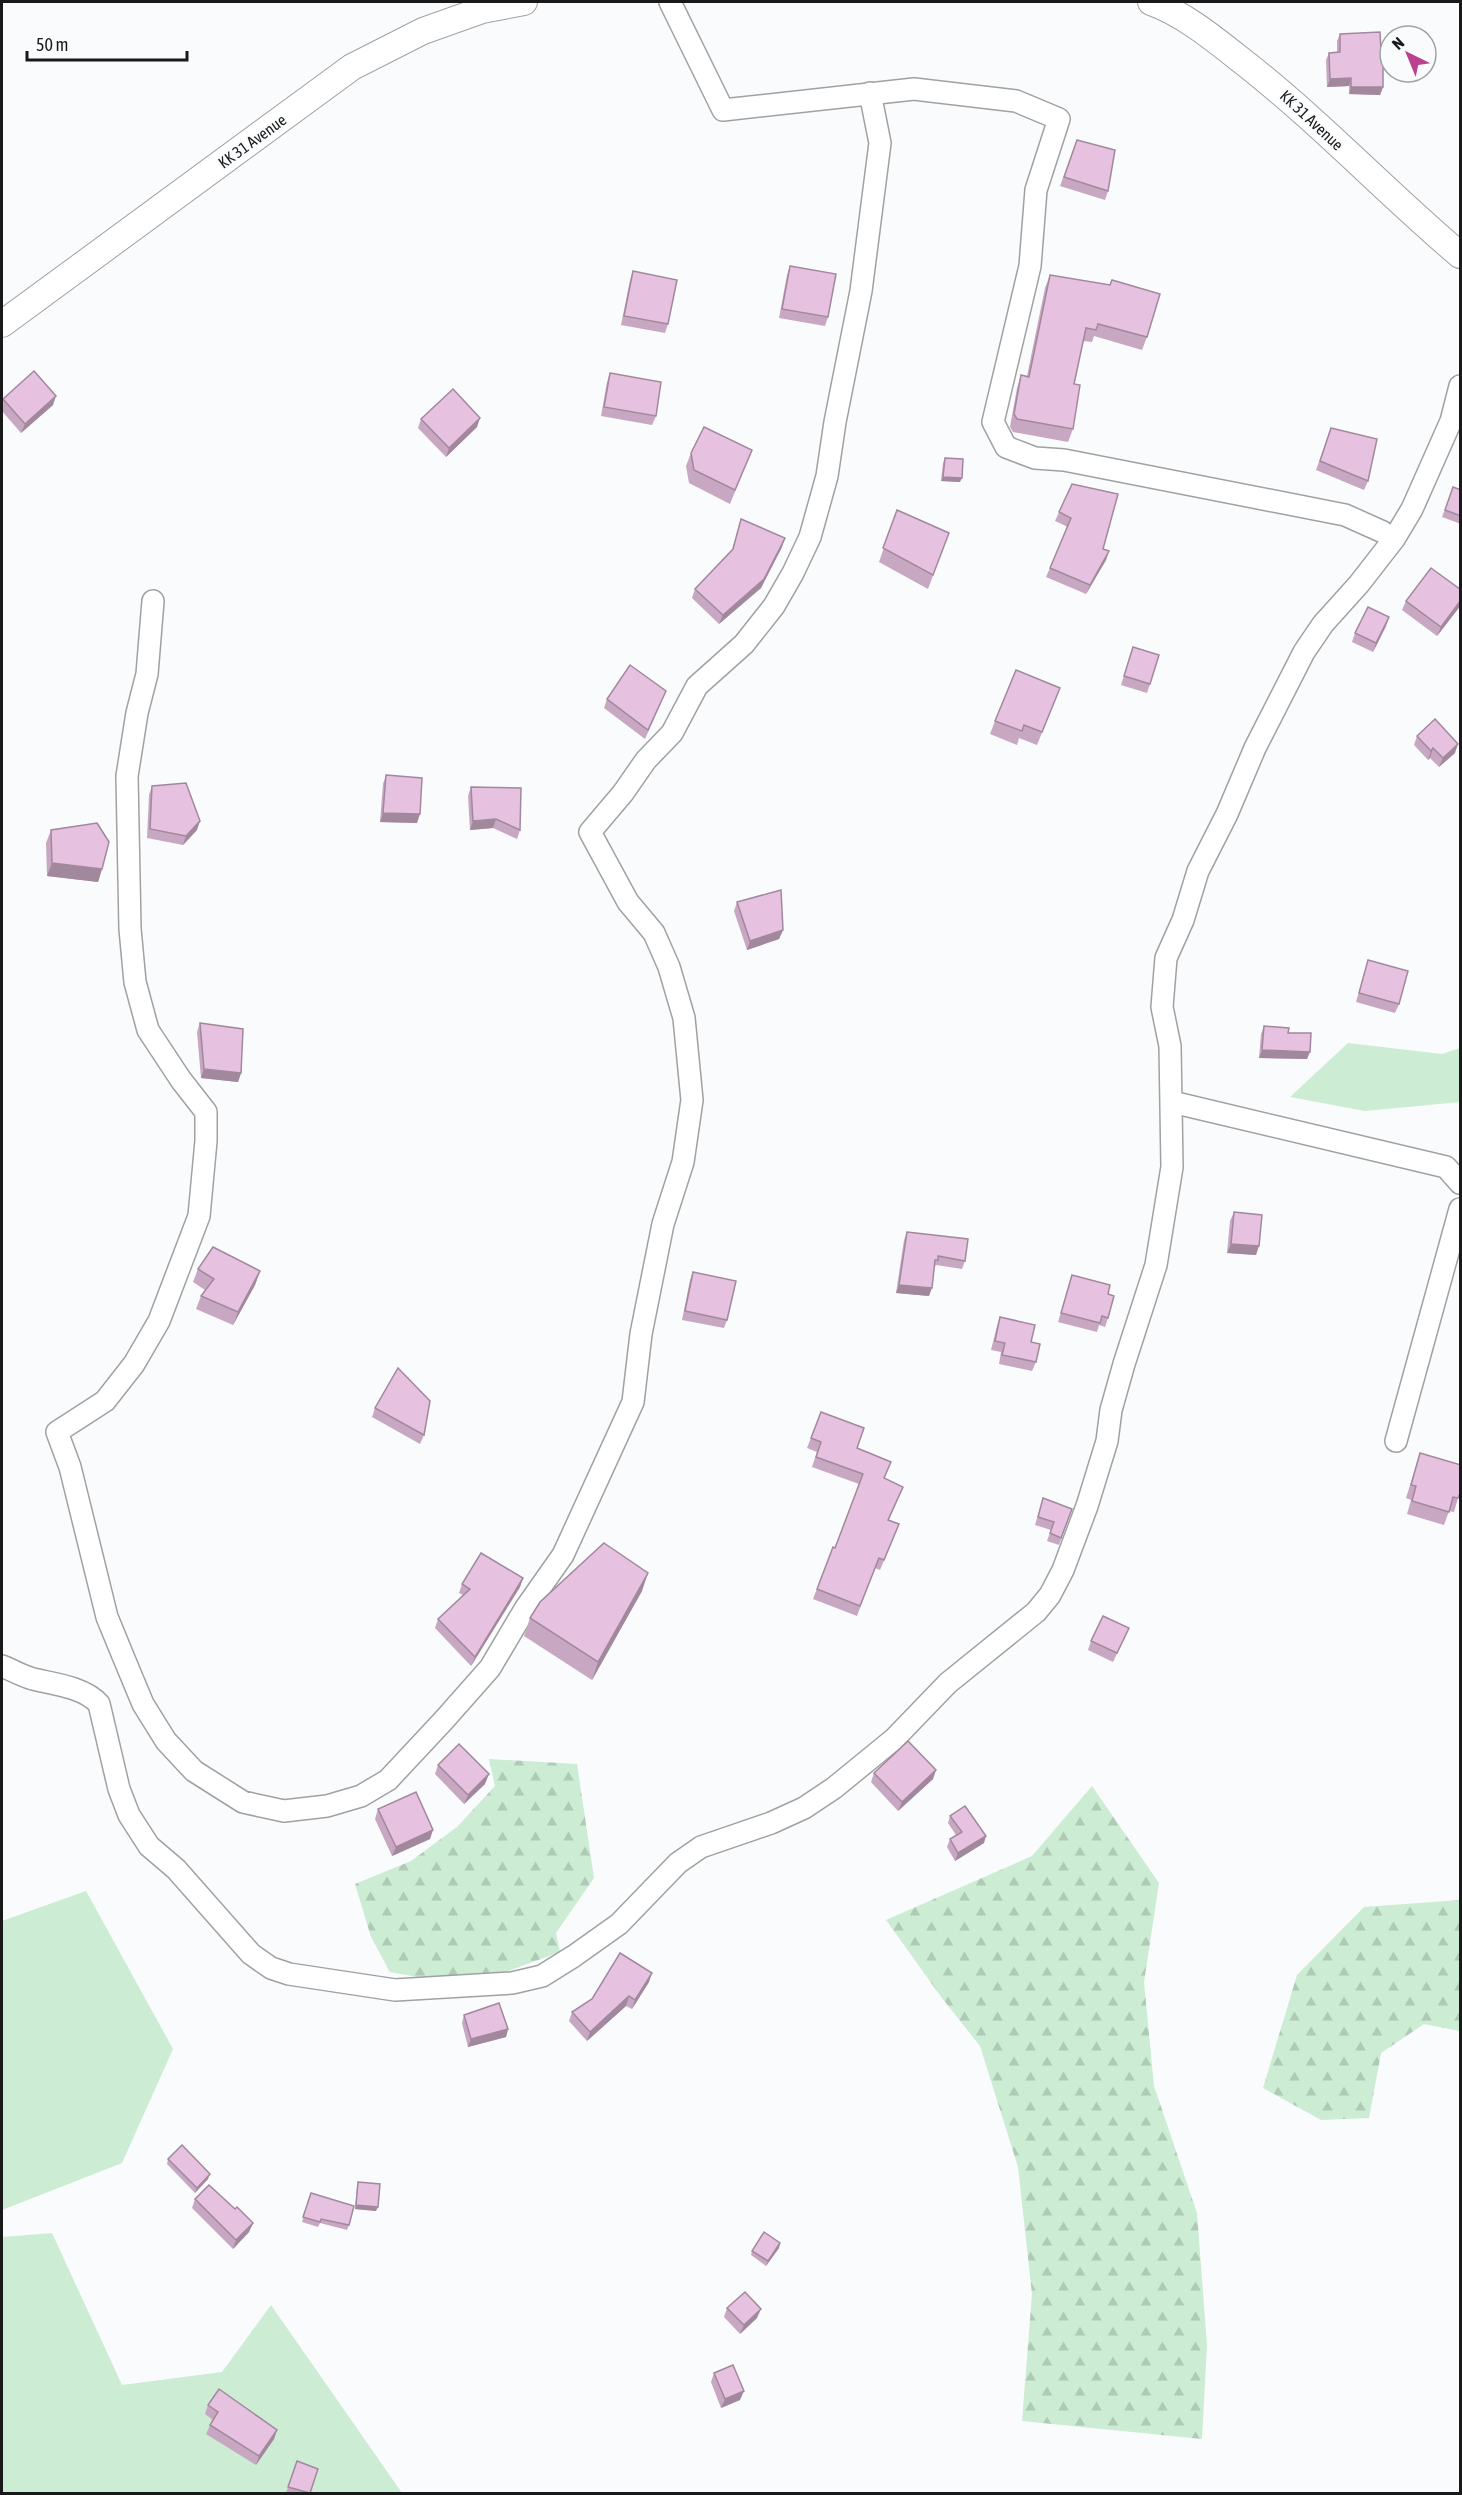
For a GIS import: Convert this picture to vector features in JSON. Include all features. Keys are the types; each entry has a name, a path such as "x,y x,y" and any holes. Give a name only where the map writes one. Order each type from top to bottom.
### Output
{"main road":[{"name":"KK 31 Avenue","path":"2,324 352,67 423,31 482,10 524,2"},
{"name":"KK 31 Avenue","path":"1151,2 1212,36 1290,99 1461,255"}],"street":[{"path":"670,2 723,110 914,89 1016,101 1059,119 1036,190 1030,266 993,422 1006,447 1035,458 1064,460 1345,515 1383,532"},
{"path":"153,601 147,674 137,713 127,776 131,883 130,929 135,982 148,1030 181,1080 206,1112 206,1141 199,1216 159,1322 134,1364 105,1401 57,1432 70,1467 107,1617 143,1704 166,1741 194,1771 243,1802 284,1811 327,1806 361,1796 388,1780 490,1668 525,1609 563,1555 633,1401 641,1334 652,1275 663,1224 682,1162 692,1100 684,1018 669,967 654,933 628,902 590,832 623,793 646,760 672,733 697,686 744,644 774,606 810,537 827,476 835,422 861,291 880,142 870,93"},
{"path":"2,1666 32,1679 57,1683 93,1697 99,1704 119,1789 129,1815 149,1846 176,1869 251,1954 271,1968 289,1974 395,1990 512,1983 542,1976 619,1924 678,1863 700,1847 804,1808 842,1782 894,1739 948,1683 1036,1612 1050,1595 1067,1559 1088,1506 1107,1441 1112,1410 1124,1364 1156,1265 1172,1167 1170,1046 1162,1007 1166,958 1183,920 1198,871 1227,814 1255,748 1304,652 1323,624 1359,584 1394,539 1412,509 1451,421 1461,386"},
{"path":"1172,1102 1446,1167 1461,1183"},
{"path":"1396,1441 1461,1209"}],"green space":[{"path":"1348,1043 1442,1054 1460,1048 1460,1102 1365,1111 1290,1097"},
{"path":"489,1759 577,1764 594,1878 556,1933 560,1952 494,1976 428,1979 390,1972 371,1937 355,1884 411,1861 457,1827 495,1786"},
{"path":"1092,1786 1159,1883 1144,1982 1154,2086 1197,2213 1207,2345 1202,2439 1022,2421 1032,2294 1018,2167 980,2046 886,1920 1032,1856"},
{"path":"86,1891 173,2049 122,2163 2,2210 2,1921"},
{"path":"1460,1900 1460,2031 1424,2024 1381,2053 1369,2118 1321,2120 1263,2088 1297,1975 1364,1907"},
{"path":"52,2233 122,2385 222,2372 271,2305 402,2493 2,2494 2,2237"}],"building":[{"path":"1378,32 1378,84 1383,84 1383,87 1351,87 1351,78 1330,79 1329,53 1340,52 1340,34"},
{"path":"1077,140 1115,150 1108,191 1064,177"},
{"path":"790,266 836,274 828,317 782,309"},
{"path":"633,271 677,280 668,324 624,316"},
{"path":"1050,275 1110,285 1112,280 1160,294 1147,337 1098,324 1096,330 1086,328 1074,384 1080,385 1073,429 1017,419 1014,414 1021,375 1029,377"},
{"path":"34,371 56,396 25,424 3,399"},
{"path":"610,373 661,382 656,416 604,407"},
{"path":"453,389 480,418 449,448 421,419"},
{"path":"704,427 752,450 735,490 694,470 691,453"},
{"path":"1331,428 1377,439 1368,481 1320,461"},
{"path":"945,458 963,459 962,478 943,477"},
{"path":"1072,484 1118,494 1103,549 1109,551 1090,585 1050,568 1071,518 1059,512"},
{"path":"1453,487 1461,490 1461,516 1445,510"},
{"path":"897,510 949,533 933,575 883,548"},
{"path":"741,519 785,538 764,579 723,615 695,589 733,549"},
{"path":"1431,568 1461,590 1461,600 1441,627 1406,601"},
{"path":"1368,607 1389,617 1376,643 1355,633"},
{"path":"1133,647 1159,655 1150,684 1124,676"},
{"path":"630,665 666,691 648,730 607,699"},
{"path":"1016,670 1060,688 1042,732 1024,725 1022,731 995,721"},
{"path":"1435,719 1458,744 1443,758 1433,748 1431,751 1417,736"},
{"path":"386,775 422,778 420,814 383,813"},
{"path":"186,783 200,821 186,836 150,829 152,786"},
{"path":"471,787 521,788 520,830 496,819 473,821"},
{"path":"97,823 109,842 102,869 52,863 51,830"},
{"path":"781,890 783,930 750,941 737,902"},
{"path":"1368,960 1408,971 1399,1004 1359,993"},
{"path":"200,1023 243,1029 241,1073 204,1069"},
{"path":"1264,1026 1289,1028 1288,1033 1311,1033 1310,1052 1262,1050"},
{"path":"1234,1212 1262,1215 1259,1246 1231,1244"},
{"path":"907,1232 968,1239 965,1261 938,1256 938,1260 935,1260 932,1288 899,1285"},
{"path":"213,1247 260,1271 238,1312 201,1296 214,1279 198,1269"},
{"path":"693,1272 736,1281 727,1320 685,1311"},
{"path":"1072,1275 1110,1285 1108,1294 1114,1296 1108,1318 1102,1316 1100,1323 1061,1313"},
{"path":"1000,1317 1035,1325 1031,1342 1040,1344 1036,1362 1002,1355 1005,1343 995,1341"},
{"path":"398,1368 430,1401 424,1435 375,1408"},
{"path":"821,1412 864,1428 857,1448 891,1462 884,1478 903,1487 888,1520 899,1524 884,1560 879,1558 860,1606 817,1589 863,1474 816,1457 821,1442 811,1438"},
{"path":"1420,1453 1461,1465 1461,1491 1458,1498 1453,1497 1449,1512 1412,1501 1416,1486 1411,1485"},
{"path":"1043,1498 1072,1509 1061,1538 1050,1533 1054,1522 1038,1517"},
{"path":"604,1543 648,1573 598,1662 530,1618 540,1602"},
{"path":"481,1553 523,1578 475,1657 438,1619 470,1589 462,1584"},
{"path":"1103,1616 1129,1628 1117,1653 1091,1641"},
{"path":"908,1741 936,1770 902,1802 874,1773"},
{"path":"459,1744 489,1774 468,1795 438,1765"},
{"path":"416,1792 433,1830 396,1847 378,1809"},
{"path":"965,1806 986,1836 958,1853 950,1839 962,1832 950,1816"},
{"path":"620,1953 652,1973 635,2000 629,1996 590,2032 572,2012 592,1999"},
{"path":"499,2003 508,2029 471,2039 464,2015"},
{"path":"182,2145 210,2174 197,2188 168,2159"},
{"path":"358,2182 380,2184 378,2207 356,2205"},
{"path":"209,2185 253,2223 236,2240 195,2199"},
{"path":"311,2193 354,2206 349,2225 321,2219 320,2222 303,2217"},
{"path":"764,2232 780,2243 768,2261 752,2251"},
{"path":"745,2292 761,2309 744,2325 727,2308"},
{"path":"733,2365 744,2391 725,2399 714,2373"},
{"path":"219,2389 277,2430 259,2456 210,2425 218,2412 208,2405"},
{"path":"297,2461 318,2469 310,2493 288,2487"}]}
